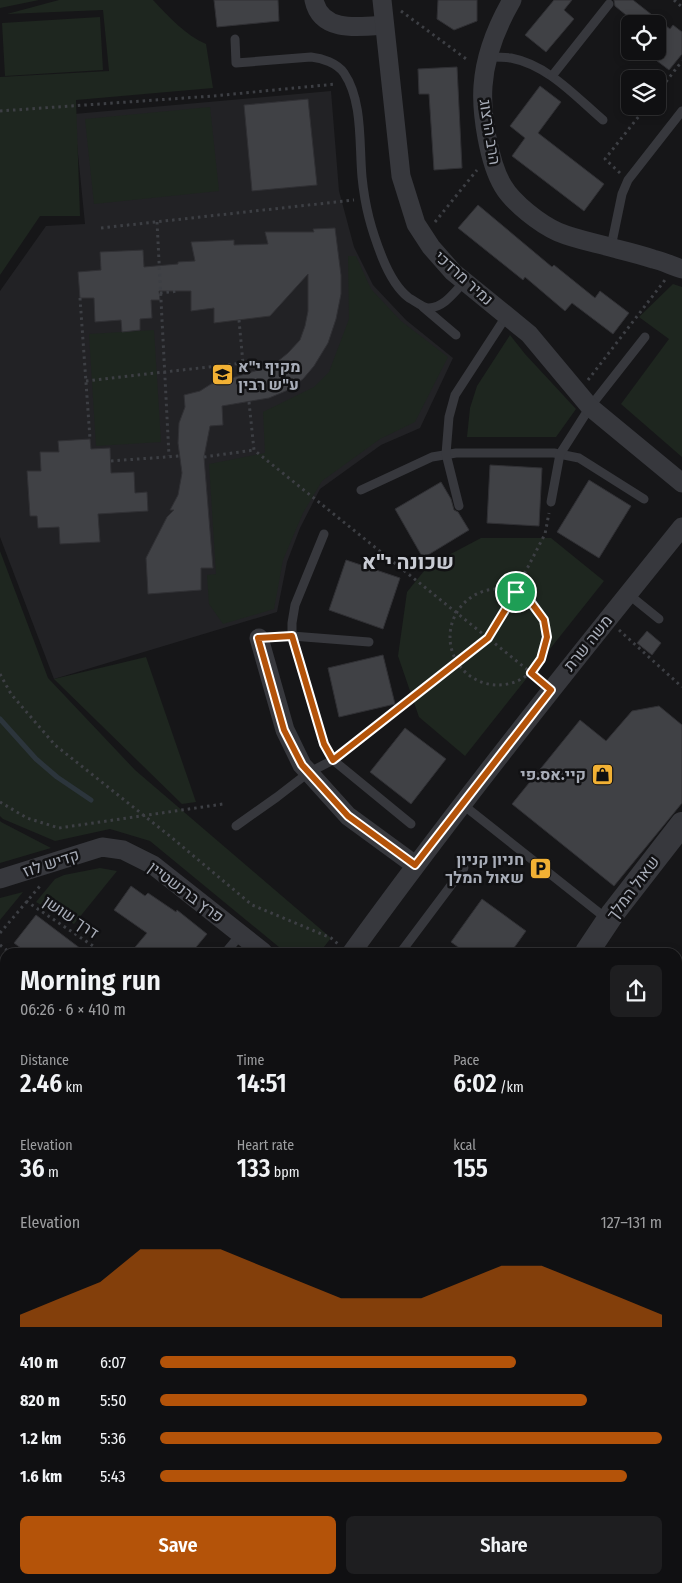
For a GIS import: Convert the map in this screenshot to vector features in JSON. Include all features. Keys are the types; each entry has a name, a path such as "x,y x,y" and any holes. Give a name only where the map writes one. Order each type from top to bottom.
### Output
{"street":[{"path":"314,0 315,6 323,18 338,25 353,27 384,25"},
{"name":"הרב הרצוג","path":"512,0 493,38 483,86 484,119 491,153 496,172 504,187 519,204 557,232 655,259 679,268"},
{"name":"נמיר מרדכי","path":"387,3 384,25 401,176 416,224 431,247 453,272 528,334 590,407 682,483"},
{"name":"משה שרת","path":"349,948 551,690 628,594 680,534"},
{"path":"258,638 284,730 302,765 348,816 415,865"},
{"name":"שאול המלך","path":"589,948 682,824"},
{"name":"קדיש לוז","path":"0,879 102,847"},
{"name":"פרץ ברנשטיין","path":"102,847 123,850 153,865 259,948"},
{"name":"שאול המלך","path":"607,948 624,922 682,848"}],"lane":[{"path":"552,76 609,4"},
{"path":"235,39 236,63 310,57 322,58 343,71 349,82 357,110 362,177 371,230 394,282 404,294 419,304 456,336"},
{"path":"487,65 512,58 531,64 552,76 603,120"},
{"path":"611,247 622,194 628,180 682,111"},
{"path":"419,304 428,308 443,304 465,281"},
{"path":"459,506 446,454 449,417 455,394 507,315"},
{"path":"551,502 560,454 590,407 645,337"},
{"path":"361,490 432,457 446,454 554,453 579,458 644,499"},
{"path":"324,534 295,604 292,623 292,636 324,744 333,760 411,824"},
{"path":"628,594 659,619"},
{"path":"258,638 292,636 369,642"},
{"path":"236,826 308,773 333,760"},
{"path":"462,804 608,920"},
{"path":"404,948 464,868"},
{"path":"229,948 241,934"}],"path":[{"path":"674,0 682,7"},
{"path":"387,3 487,65"},
{"path":"666,82 682,61"},
{"path":"0,111 213,96 349,82"},
{"path":"628,180 605,159 640,115"},
{"path":"424,236 491,153"},
{"path":"102,228 365,199"},
{"path":"157,222 170,456"},
{"path":"578,392 679,268"},
{"path":"160,293 179,291"},
{"path":"80,298 90,439"},
{"path":"239,320 244,374"},
{"path":"86,381 243,364"},
{"path":"249,402 254,450 551,690"},
{"path":"204,457 254,450"},
{"path":"111,461 179,456"},
{"path":"333,760 488,638 516,592 545,534 551,502"},
{"path":"504,589 516,592 530,601 544,620 547,637 541,659 531,673 520,680 504,685 483,683 468,675 457,663 450,646 450,629 456,613 472,597 487,590 504,589"},
{"path":"608,619 682,687"},
{"path":"0,674 11,694 55,745 144,815 252,905 331,938 344,948"},
{"path":"0,802 27,818 59,828 223,804"},
{"path":"0,933 60,861"},
{"name":"דרך שושן","path":"26,901 96,948"}],"shaded area":[{"path":"0,0 39,0 0,8"},
{"path":"59,0 153,0 184,31 206,44 213,88 76,100 80,216 40,216 0,275 0,77 109,71 103,10 7,14"},
{"path":"100,17 103,70 5,76 2,23"},
{"name":"מקיף י\"א ע\"ש רבין","path":"331,91 339,191 354,247 373,285 406,320 453,358 420,428 381,445 320,489 300,528 287,562 277,612 54,679 0,537 0,291 46,226 85,224 74,114"},
{"path":"210,107 219,191 94,204 85,119"},
{"path":"348,256 356,256 371,289 401,321 448,357 415,422 380,439 322,481 303,513 283,560 274,609 223,624 209,604 207,575 216,574 209,464 265,453 263,412 314,387 329,372 349,319"},
{"path":"673,284 682,287 682,457 621,404 669,339 639,317"},
{"path":"154,330 161,442 96,446 89,334"},
{"path":"510,335 576,409 556,437 467,437 470,408 477,386"},
{"path":"481,538 551,538 604,581 465,756 419,717 398,656 407,592 428,566"},
{"path":"0,551 48,678 135,770 331,938 323,948 280,948 150,841 110,829 55,841 0,816"},
{"path":"146,657 196,802 182,804 54,679"},
{"path":"1,822 51,848 0,863"},
{"path":"100,868 117,871 74,924 36,902 55,879 64,875"},
{"path":"23,892 0,920 0,898"}],"building":[{"path":"214,0 278,0 279,21 217,27"},
{"path":"438,0 477,0 477,21 454,30 437,19"},
{"path":"554,0 572,0 564,10 574,19 546,52 525,35"},
{"path":"614,0 633,0 652,15 626,15 615,6"},
{"path":"673,25 682,32 682,54 669,70 656,60 666,60 666,26 670,29"},
{"path":"457,67 462,168 434,170 429,94 419,94 418,69"},
{"path":"540,86 561,102 538,133 604,184 584,211 512,156 525,138 510,126"},
{"path":"308,99 317,185 252,191 244,105"},
{"path":"478,205 552,267 554,265 595,298 600,291 629,313 613,334 572,303 565,311 525,277 523,280 458,228"},
{"path":"335,228 341,275 341,294 336,319 328,343 314,366 303,379 288,390 269,398 222,406 223,425 210,426 204,457 213,568 201,568 201,590 148,594 146,558 167,517 174,510 170,510 178,495 182,473 178,443 179,423 185,407 184,395 200,391 211,384 272,366 288,353 300,340 305,326 308,311 308,274 270,316 214,323 214,308 191,311 191,291 159,291 160,300 151,300 152,318 140,319 140,330 122,332 121,320 95,322 94,298 80,298 78,272 101,270 100,252 143,250 144,267 178,264 178,262 195,261 191,242 234,240 234,245 268,244 265,232 314,232 313,229"},
{"path":"90,439 91,449 110,448 111,473 134,472 135,493 147,492 148,511 98,514 100,542 60,544 59,527 38,528 37,516 30,516 27,471 41,471 40,452 59,452 58,441"},
{"path":"490,465 542,468 539,526 487,523"},
{"path":"589,480 631,506 599,558 557,532"},
{"path":"441,482 451,499 454,510 458,512 469,530 423,558 395,509"},
{"path":"346,560 400,578 383,629 329,610"},
{"path":"647,631 661,643 652,655 637,643"},
{"path":"383,655 395,704 339,717 328,668"},
{"path":"659,706 682,725 682,803 614,886 512,804 580,720 606,741 632,711"},
{"path":"405,728 446,759 411,804 370,772"},
{"path":"131,886 145,896 148,893 176,912 177,910 207,934 195,948 134,948 147,933 114,910"},
{"path":"482,899 526,931 514,948 459,948 451,942"},
{"path":"36,915 80,948 21,948 14,943"}],"waterway":[{"path":"0,719 36,759 57,777 91,800"}],"place":[{"name":"מקיף י\"א ע\"ש רבין","path":"222,375"},
{"name":"קיי.אס.פי","path":"602,774"},
{"name":"חניון קניון שאול המלך","path":"540,868"}],"district":[{"name":"שכונה י\"א","path":"408,562"}],"route":[{"path":"516,592 530,601 544,620 547,637 541,659 531,673 551,690 415,865 348,816 302,765 284,730 258,638 292,636 324,744 333,760 488,638 516,592"}]}
